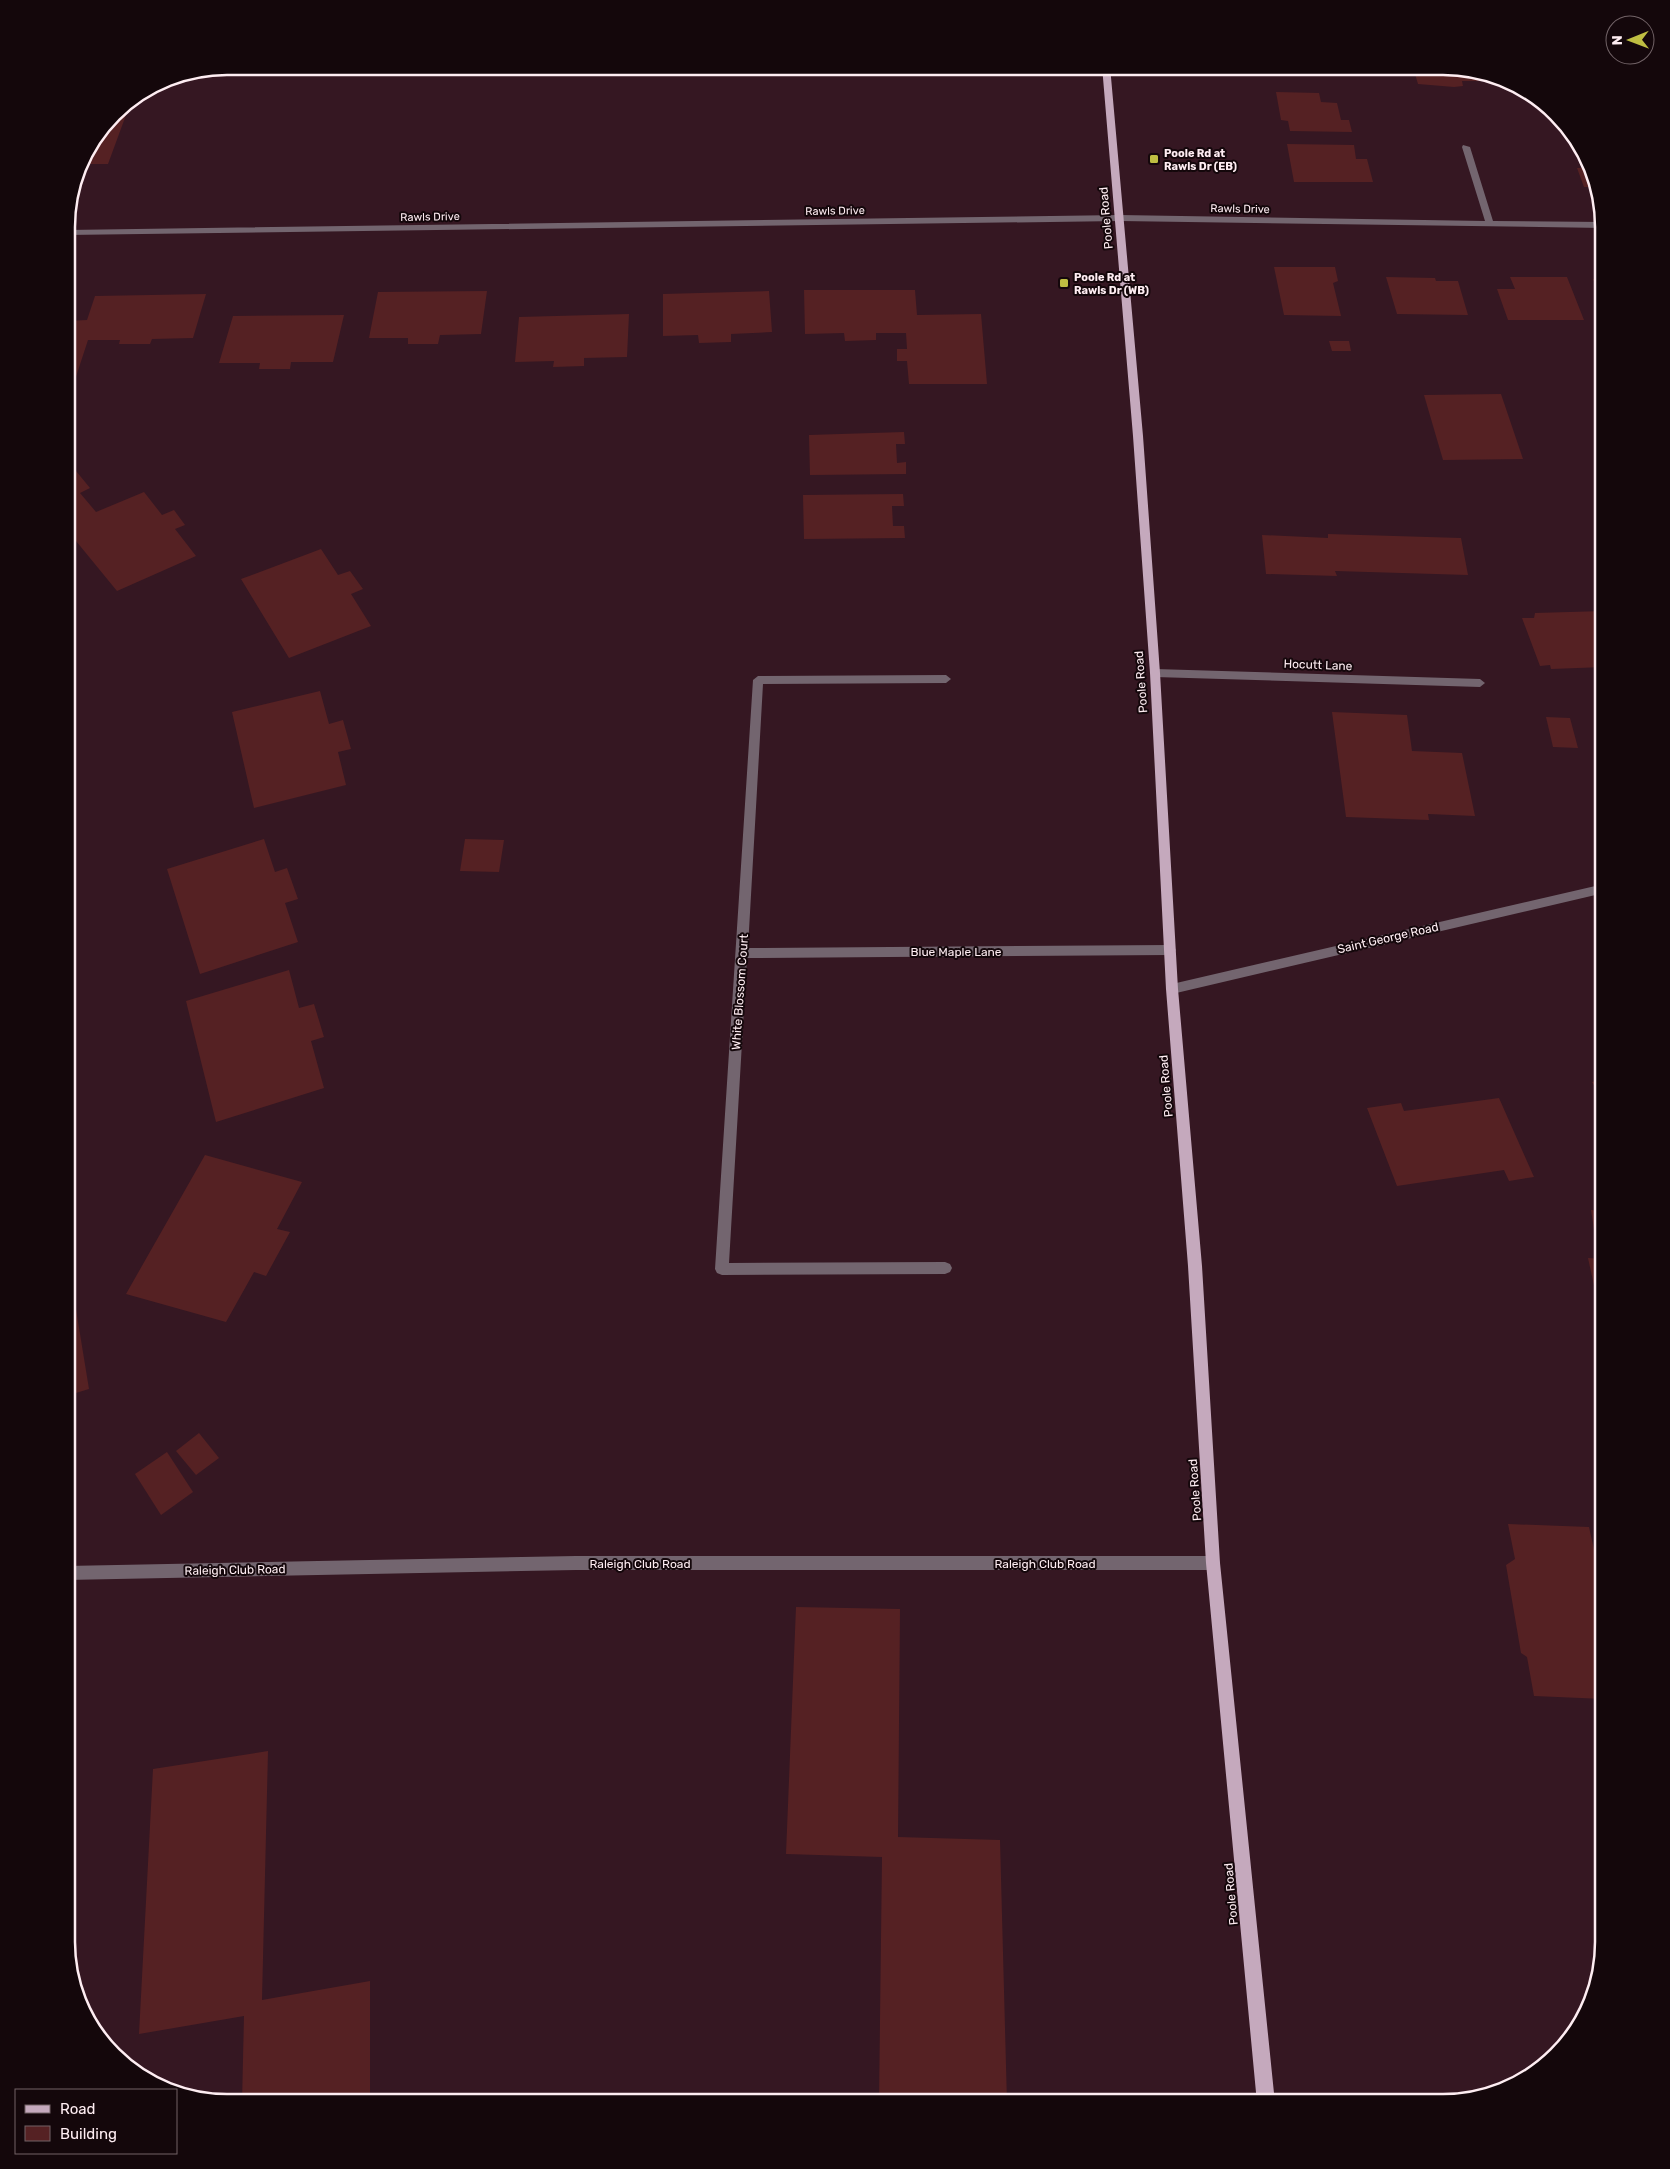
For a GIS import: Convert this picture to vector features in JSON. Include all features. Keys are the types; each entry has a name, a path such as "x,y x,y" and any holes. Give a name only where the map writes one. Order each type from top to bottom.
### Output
{"main road":[{"name":"Poole Road","path":"1107,75 1120,218 1155,673 1172,989 1195,1266 1213,1562 1265,2094"}],"street":[{"path":"1466,147 1490,224"},
{"name":"Rawls Drive","path":"75,233 1120,218 1595,225"},
{"name":"Hocutt Lane","path":"1155,673 1480,683"},
{"name":"White Blossom Court","path":"945,1268 722,1268 758,680 946,679"},
{"name":"Saint George Road","path":"1172,989 1258,967 1595,890"},
{"name":"Blue Maple Lane","path":"742,953 1170,950"},
{"name":"Raleigh Club Road","path":"75,1573 576,1564 1213,1562"}],"building":[{"path":"1415,75 1453,75 1485,81 1462,81 1463,86 1454,87 1418,84"},
{"path":"1276,92 1319,93 1321,102 1337,103 1341,120 1349,120 1352,132 1290,131 1288,121 1281,120"},
{"path":"126,115 108,164 89,164 95,151 113,127"},
{"path":"1287,144 1354,145 1356,159 1367,159 1373,182 1294,182"},
{"path":"1577,168 1583,168 1590,187 1584,187"},
{"path":"1274,267 1335,267 1338,281 1333,283 1341,316 1284,315"},
{"path":"1386,277 1435,278 1436,281 1458,281 1468,315 1397,314"},
{"path":"1510,277 1567,277 1584,320 1508,320 1497,289 1515,289"},
{"path":"804,290 915,290 917,315 981,314 987,384 909,384 907,361 897,361 897,349 907,349 906,333 876,333 876,340 845,341 844,333 805,334"},
{"path":"487,291 481,334 440,335 438,344 408,344 408,338 369,338 378,292"},
{"path":"769,291 772,332 731,334 731,342 699,343 698,335 663,336 663,294"},
{"path":"206,294 193,338 152,339 150,344 119,344 120,340 88,340 75,380 75,321 87,320 95,296"},
{"path":"629,314 627,357 584,358 584,366 553,367 554,361 515,362 519,317"},
{"path":"344,315 333,362 291,362 290,369 259,369 260,363 219,363 233,316"},
{"path":"1329,341 1349,341 1351,351 1332,351"},
{"path":"1501,394 1523,459 1443,460 1424,395"},
{"path":"904,432 905,444 896,444 897,463 906,462 906,474 810,475 809,435"},
{"path":"75,471 90,488 80,493 96,512 144,492 162,515 174,510 185,525 175,529 196,556 117,591 75,540"},
{"path":"903,494 904,506 892,506 893,526 904,526 905,538 804,539 803,495"},
{"path":"1328,534 1461,538 1468,575 1335,571 1337,576 1266,574 1262,535 1328,538"},
{"path":"321,549 338,575 350,571 363,589 351,594 371,626 289,658 241,579"},
{"path":"1595,611 1595,667 1551,669 1550,665 1540,666 1522,618 1534,618 1535,613"},
{"path":"320,691 329,724 343,720 351,749 338,752 346,785 254,808 232,712"},
{"path":"1332,712 1407,715 1412,751 1462,753 1475,816 1428,814 1429,820 1346,817"},
{"path":"1546,717 1570,718 1578,748 1553,747"},
{"path":"264,839 275,872 287,868 298,899 285,903 298,942 200,974 167,869"},
{"path":"465,839 504,840 499,872 460,871"},
{"path":"289,970 299,1008 314,1004 324,1037 311,1041 324,1088 216,1122 186,1001"},
{"path":"1499,1098 1534,1177 1509,1181 1504,1170 1397,1186 1367,1108 1401,1103 1404,1111"},
{"path":"205,1155 302,1182 277,1229 290,1232 266,1276 254,1272 226,1322 126,1294"},
{"path":"1591,1210 1595,1210 1595,1236"},
{"path":"1588,1258 1595,1258 1595,1290"},
{"path":"75,1303 89,1389 75,1393"},
{"path":"199,1433 219,1458 196,1475 176,1451"},
{"path":"167,1452 193,1492 161,1515 135,1474"},
{"path":"1508,1524 1589,1527 1595,1554 1595,1699 1534,1696 1527,1657 1521,1653 1506,1565 1515,1559"},
{"path":"796,1607 900,1609 898,1837 1000,1840 1007,2094 879,2094 882,1857 786,1854"},
{"path":"268,1751 262,2000 370,1981 370,2094 242,2094 244,2016 139,2034 153,1769"}],"place":[{"name":"Poole Rd at Rawls Dr (EB)","path":"1154,159"},
{"name":"Poole Rd at Rawls Dr (WB)","path":"1064,283"}]}
